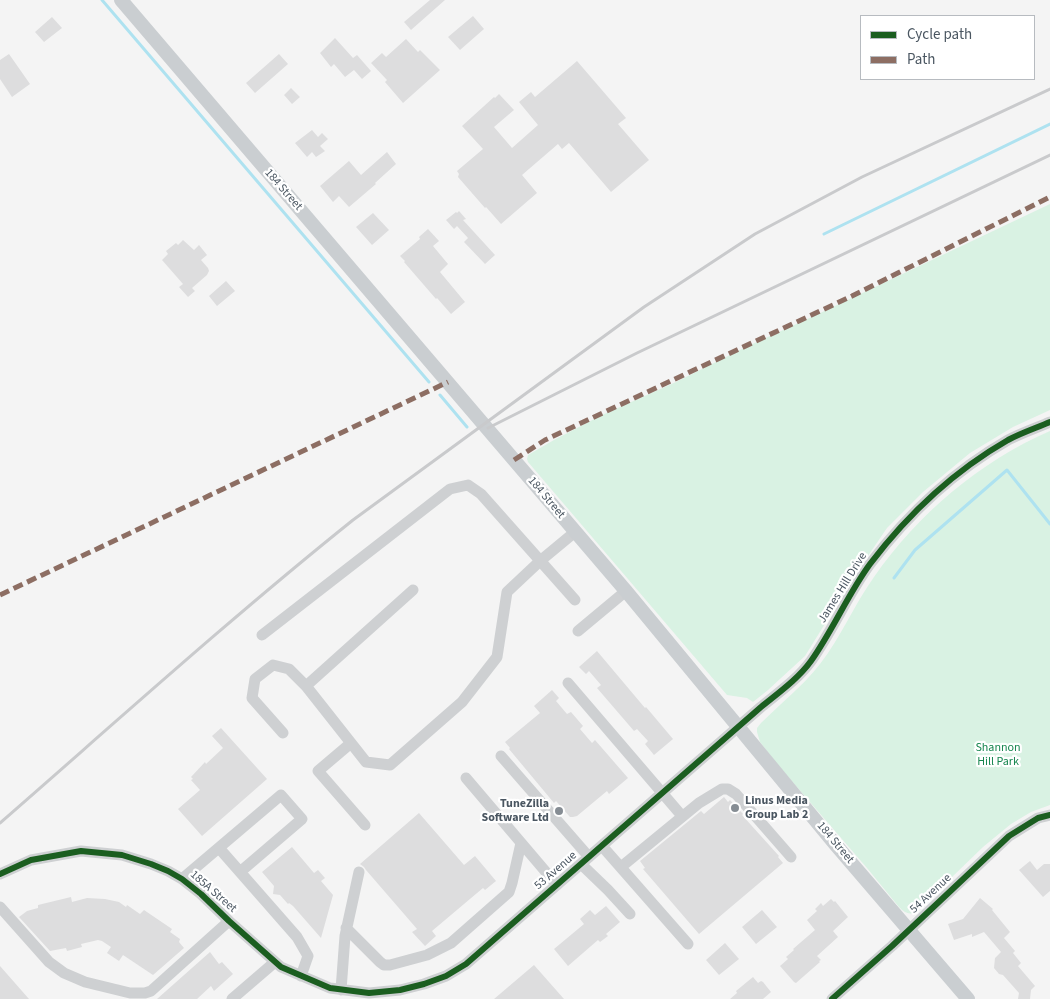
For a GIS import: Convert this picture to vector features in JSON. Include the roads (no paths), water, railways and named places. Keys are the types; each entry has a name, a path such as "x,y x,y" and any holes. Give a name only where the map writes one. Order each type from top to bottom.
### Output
{"main road":[{"name":"184 Street","path":"121,0 626,591 835,844 968,999"}],"street":[{"name":"James Hill Drive","path":"738,727 811,662 870,565 901,526 934,493 973,462 1009,440 1050,422"},
{"path":"262,635 450,489 468,485 481,494 575,600"},
{"path":"283,733 252,698 255,679 273,665 289,669 306,686 366,762 390,765 462,702 498,657 507,592 575,532"},
{"path":"306,686 413,590"},
{"path":"578,631 626,591"},
{"path":"568,683 682,816"},
{"name":"53 Avenue","path":"369,993 400,990 424,984 446,976 466,964 738,727"},
{"path":"351,744 318,771 365,825"},
{"path":"502,756 608,890 630,914"},
{"path":"466,778 557,885"},
{"path":"621,867 699,802 722,789 732,790 790,857"},
{"path":"182,879 281,795 302,819 240,872"},
{"name":"54 Avenue","path":"832,999 1009,836 1038,818 1050,815"},
{"path":"346,928 384,965 390,966 427,956 451,943 509,892 521,843"},
{"path":"602,846 688,944"},
{"path":"219,848 296,937 308,956 301,976"},
{"name":"185A Street","path":"0,874 31,860 81,851 122,855 151,864 182,879 281,967 330,988 369,993"},
{"path":"341,990 346,928 359,872"},
{"path":"0,907 49,962 64,972 85,982 130,993 151,991 229,921"},
{"path":"232,999 275,962"}],"waterway":[{"path":"102,0 429,382"},
{"path":"824,234 1050,124"},
{"path":"440,395 467,427"},
{"path":"894,578 915,550 1007,470 1050,524"}],"railway":[{"path":"0,823 219,632 353,520 644,307 755,234 862,177 1050,89"},
{"path":"488,428 637,353 1050,155"}],"place":[{"name":"Linus Media Group Lab 2","path":"735,808"},
{"name":"TuneZilla Software Ltd","path":"559,811"}],"park label":[{"name":"Shannon Hill Park","path":"998,755"}]}
